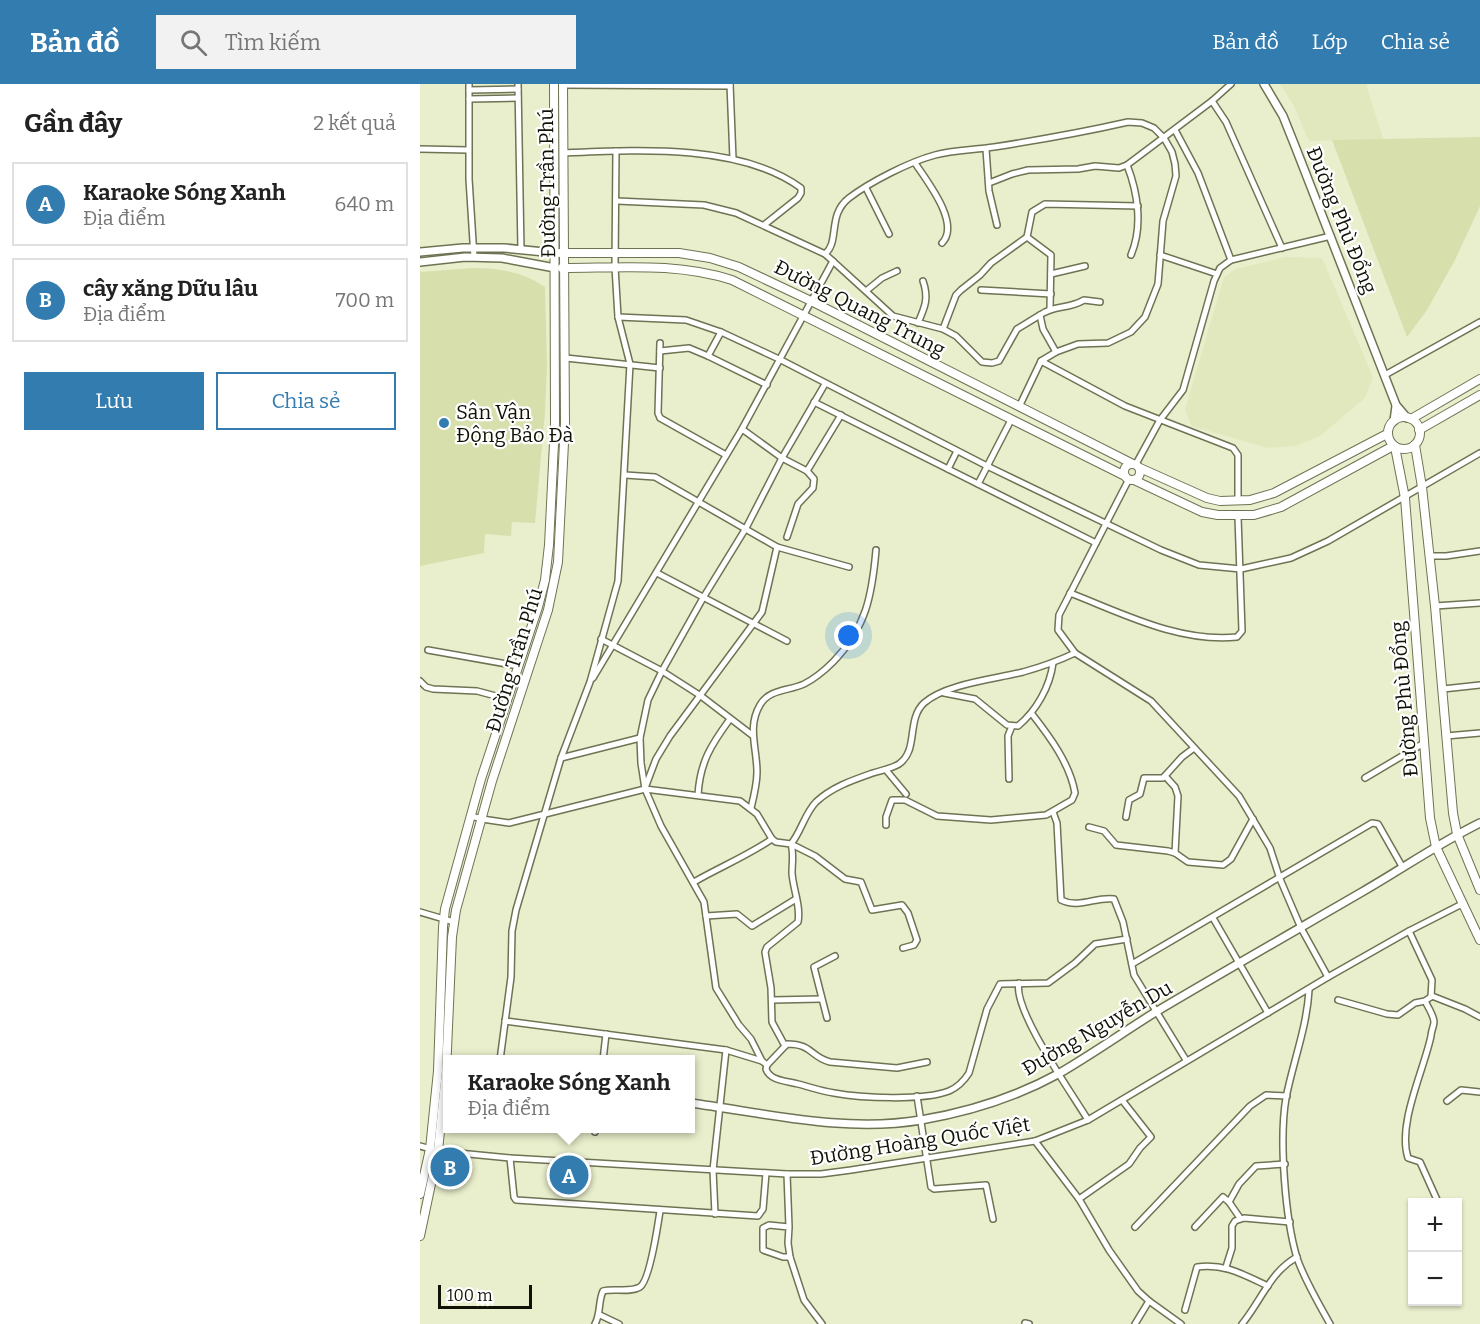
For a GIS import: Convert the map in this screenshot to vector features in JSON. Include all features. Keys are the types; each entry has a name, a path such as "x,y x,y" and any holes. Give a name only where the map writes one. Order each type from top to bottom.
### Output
{"main road":[{"name":"Đường Trần Phú","path":"445,1055 454,922 482,819 548,610 555,582 560,544 566,358 560,84"},
{"name":"Đường Trần Phú","path":"444,1055 444,920 471,816 545,580 555,423 555,253 560,84"},
{"name":"Đường Quang Trung","path":"555,253 679,253 710,258 753,273 1135,465 1207,498 1238,501 1274,493 1387,434"},
{"name":"Đường Quang Trung","path":"555,268 677,268 705,272 732,280 1011,420 1202,512 1238,517 1268,513 1394,446"},
{"path":"1409,418 1419,430 1419,438 1414,445 1405,449 1394,446 1387,434 1389,426 1394,421 1409,418 1480,379"},
{"path":"1419,430 1480,395"},
{"name":"Đường Phù Đổng","path":"1414,445 1422,487 1430,556 1453,813 1457,834 1480,890"},
{"name":"Đường Phù Đổng","path":"1394,446 1405,498 1424,743 1436,847 1480,940"},
{"path":"1135,465 1140,476 1129,478 1125,468 1135,465"},
{"name":"Đường Trần Phú","path":"420,1236 443,1080"},
{"name":"Đường Trần Phú","path":"420,1194 434,1150"}],"street":[{"path":"560,84 730,85 733,159"},
{"path":"989,183 1028,170 1078,170 1095,166 1119,168 1127,165 1232,84"},
{"name":"Đường Phù Đổng","path":"1264,84 1283,116 1385,375 1396,406 1394,421"},
{"path":"474,257 468,150 469,87 518,87 521,250"},
{"path":"469,99 518,98"},
{"path":"1212,101 1226,122 1282,248"},
{"path":"825,254 830,251 832,245 838,211 847,199 881,178 935,155 1128,122 1142,123 1154,128 1164,138 1172,152 1176,176 1163,221 1158,284 1144,317 1131,332 1108,343 1078,344 1056,352 1041,361 1019,407"},
{"path":"1175,130 1198,173 1231,260"},
{"path":"986,148 991,205 997,225"},
{"path":"420,149 468,150"},
{"path":"501,1055 511,977 513,921 561,758 590,682 618,581 630,364 618,317 615,267 616,151"},
{"path":"563,153 667,151 733,159 765,170 801,188 798,198 764,225"},
{"path":"915,163 943,208 948,233 942,243"},
{"path":"1127,165 1134,184 1138,206 1135,246 1131,255"},
{"path":"866,188 889,234"},
{"path":"616,201 704,205 736,213 764,225 825,254 893,316 943,329 956,336 982,362 999,361 1017,329 1050,309 1074,306 1084,300 1100,302"},
{"path":"943,329 956,295 991,263 1027,237 1032,212 1045,204 1138,206"},
{"path":"1135,465 1160,420 1183,390 1220,268 1231,260 1331,236"},
{"path":"1027,237 1051,255 1050,309"},
{"path":"420,252 504,248 555,253"},
{"path":"1160,255 1217,274"},
{"path":"420,262 474,257 502,258 555,268"},
{"path":"590,682 742,429 833,261"},
{"path":"1052,274 1085,266"},
{"path":"866,291 882,278 897,271"},
{"path":"918,323 926,307 928,294 923,281"},
{"path":"981,290 1051,294"},
{"path":"1040,315 1043,329 1056,352"},
{"path":"618,317 686,320 721,332 781,360 987,466 1161,550 1199,565 1241,569 1291,558 1311,550 1405,498 1477,458 1480,453"},
{"path":"1385,375 1480,322"},
{"path":"708,356 721,332"},
{"path":"660,343 658,413 660,418 726,455"},
{"path":"660,351 681,348 708,356 767,384"},
{"path":"566,358 660,368"},
{"path":"1041,361 1125,406 1233,448 1238,455 1238,501"},
{"path":"825,384 782,458 746,528 662,671 648,700 640,738 645,789 661,825 704,902 716,987 739,1025 751,1039 771,1076 831,1093 855,1096 917,1096 948,1091 964,1081 969,1073 987,1009 997,989 1003,984 1048,983 1075,963 1095,944 1127,939"},
{"path":"814,402 1096,543"},
{"name":"Đường Phù Đổng","path":"1396,406 1409,418"},
{"path":"807,471 841,415"},
{"path":"978,484 1011,420"},
{"path":"742,429 782,458 807,471 814,479 813,488 798,504 787,537"},
{"path":"948,469 957,451"},
{"path":"625,475 651,476 777,547 849,567"},
{"path":"1129,478 1059,615 1058,624 1061,634 1075,653 1151,701 1239,796 1270,848 1280,879 1301,928 1328,977"},
{"path":"1070,593 1149,623 1194,636 1237,637 1242,631 1238,517"},
{"path":"645,789 661,748 754,625 763,609 777,547"},
{"path":"751,808 757,776 752,735 756,713 762,702 772,693 790,690 806,683 827,668 857,633 870,597 876,550"},
{"path":"1430,556 1480,551"},
{"path":"657,573 787,641"},
{"path":"1435,606 1480,603"},
{"path":"601,639 662,671 701,696 752,735"},
{"path":"428,650 518,666"},
{"path":"785,1046 772,1022 772,1000 765,952 767,947 797,925 799,915 792,876 791,844 815,803 833,789 886,770 904,760 909,751 912,727 919,709 926,701 951,688 1053,663 1075,653"},
{"path":"944,693 975,699 1007,725 1018,726 1032,714 1048,682 1053,663"},
{"path":"421,684 438,690 477,691 507,699"},
{"path":"1443,689 1480,685"},
{"path":"886,825 890,802 896,800 904,800 933,815 991,820 1046,815 1074,797 1071,776 1042,726 1032,714"},
{"path":"698,795 700,773 706,755 730,719"},
{"path":"1009,779 1008,736 1012,726"},
{"path":"1446,736 1480,733"},
{"path":"561,758 640,738"},
{"path":"1365,778 1424,743"},
{"path":"1126,817 1129,800 1140,794 1144,778 1161,778 1194,748"},
{"path":"886,770 906,794"},
{"path":"1164,776 1175,787 1178,796 1175,853"},
{"path":"471,816 509,823 645,789 740,801 757,814 772,839 791,844 814,856 845,879 861,882 872,910 902,905 908,913 916,940 914,945 903,948"},
{"path":"1053,812 1057,823 1061,900 1074,903 1114,899 1127,939 1134,975 1155,1013 1186,1060"},
{"path":"1089,827 1104,831 1116,845 1175,853 1188,862 1223,865 1237,850 1253,819"},
{"path":"1132,964 1372,823 1378,824 1403,868"},
{"name":"Đường Nguyễn Du","path":"695,1104 808,1121 851,1124 920,1120 960,1112 998,1100 1058,1074 1155,1013 1457,834 1480,823"},
{"path":"693,882 751,854 772,839"},
{"path":"706,916 737,914 752,926 796,898"},
{"name":"Đường Hoàng Quốc Việt","path":"420,1146 434,1150 510,1158 787,1174 841,1171 1035,1141 1088,1120 1328,977 1462,904"},
{"path":"420,912 454,922"},
{"path":"1213,918 1268,1013"},
{"path":"1409,931 1432,980 1431,997"},
{"path":"827,1018 814,967 835,956"},
{"path":"1019,983 1018,993 1022,1006 1058,1074 1088,1120"},
{"path":"1309,990 1287,1096 1283,1139 1290,1222 1297,1257 1330,1324"},
{"path":"1338,1000 1398,1015 1415,1003 1431,997"},
{"path":"1431,997 1480,1017"},
{"path":"772,1000 822,999"},
{"path":"1425,1001 1434,1024 1428,1053 1410,1107 1406,1132 1407,1152 1408,1158 1420,1162 1436,1198"},
{"path":"505,1021 726,1050 765,1063"},
{"path":"603,1055 606,1034"},
{"path":"765,1063 785,1046 794,1044 807,1047 819,1057 830,1062 897,1068 927,1062"},
{"path":"715,1214 713,1170 726,1050"},
{"path":"1447,1101 1461,1090 1480,1092"},
{"path":"1135,1227 1250,1106 1266,1095 1287,1096"},
{"path":"917,1096 932,1188 986,1185 993,1219"},
{"path":"1079,1199 1129,1164 1151,1137 1122,1100"},
{"path":"1035,1141 1079,1199 1122,1269 1149,1301 1181,1324"},
{"path":"510,1158 516,1200 660,1211 755,1216 763,1209 766,1173"},
{"path":"1229,1202 1239,1184 1256,1166 1285,1164"},
{"path":"787,1174 789,1257 804,1300 822,1324"},
{"path":"1195,1227 1221,1198 1229,1202 1240,1218"},
{"path":"595,1324 600,1315 600,1298 603,1291 634,1289 643,1284 654,1248 660,1211"},
{"path":"1226,1267 1232,1248 1232,1226 1240,1218 1290,1222"},
{"path":"789,1227 765,1226 762,1235 763,1250 789,1257"},
{"path":"1242,1324 1281,1268 1297,1257"},
{"path":"1185,1310 1197,1267 1215,1265 1226,1267 1268,1286"},
{"path":"1135,1324 1149,1301"},
{"path":"600,1315 619,1324"}],"shaded area":[{"path":"1280,84 1366,84 1383,139 1309,141 1294,106"},
{"path":"1480,137 1480,206 1455,260 1427,310 1407,337 1332,140"},
{"path":"1285,257 1322,258 1373,377 1365,398 1320,436 1296,446 1268,448 1191,426 1185,409 1224,277 1236,269"},
{"path":"473,268 511,272 545,287 547,367 535,523 512,522 511,536 485,534 484,553 420,566 420,272"}],"place":[{"name":"Sân Vận Động Bảo Đà","path":"444,423"},
{"name":"cây xăng Dữu lâu","path":"450,1167"},
{"name":"Karaoke Sóng Xanh","path":"569,1175"}]}
